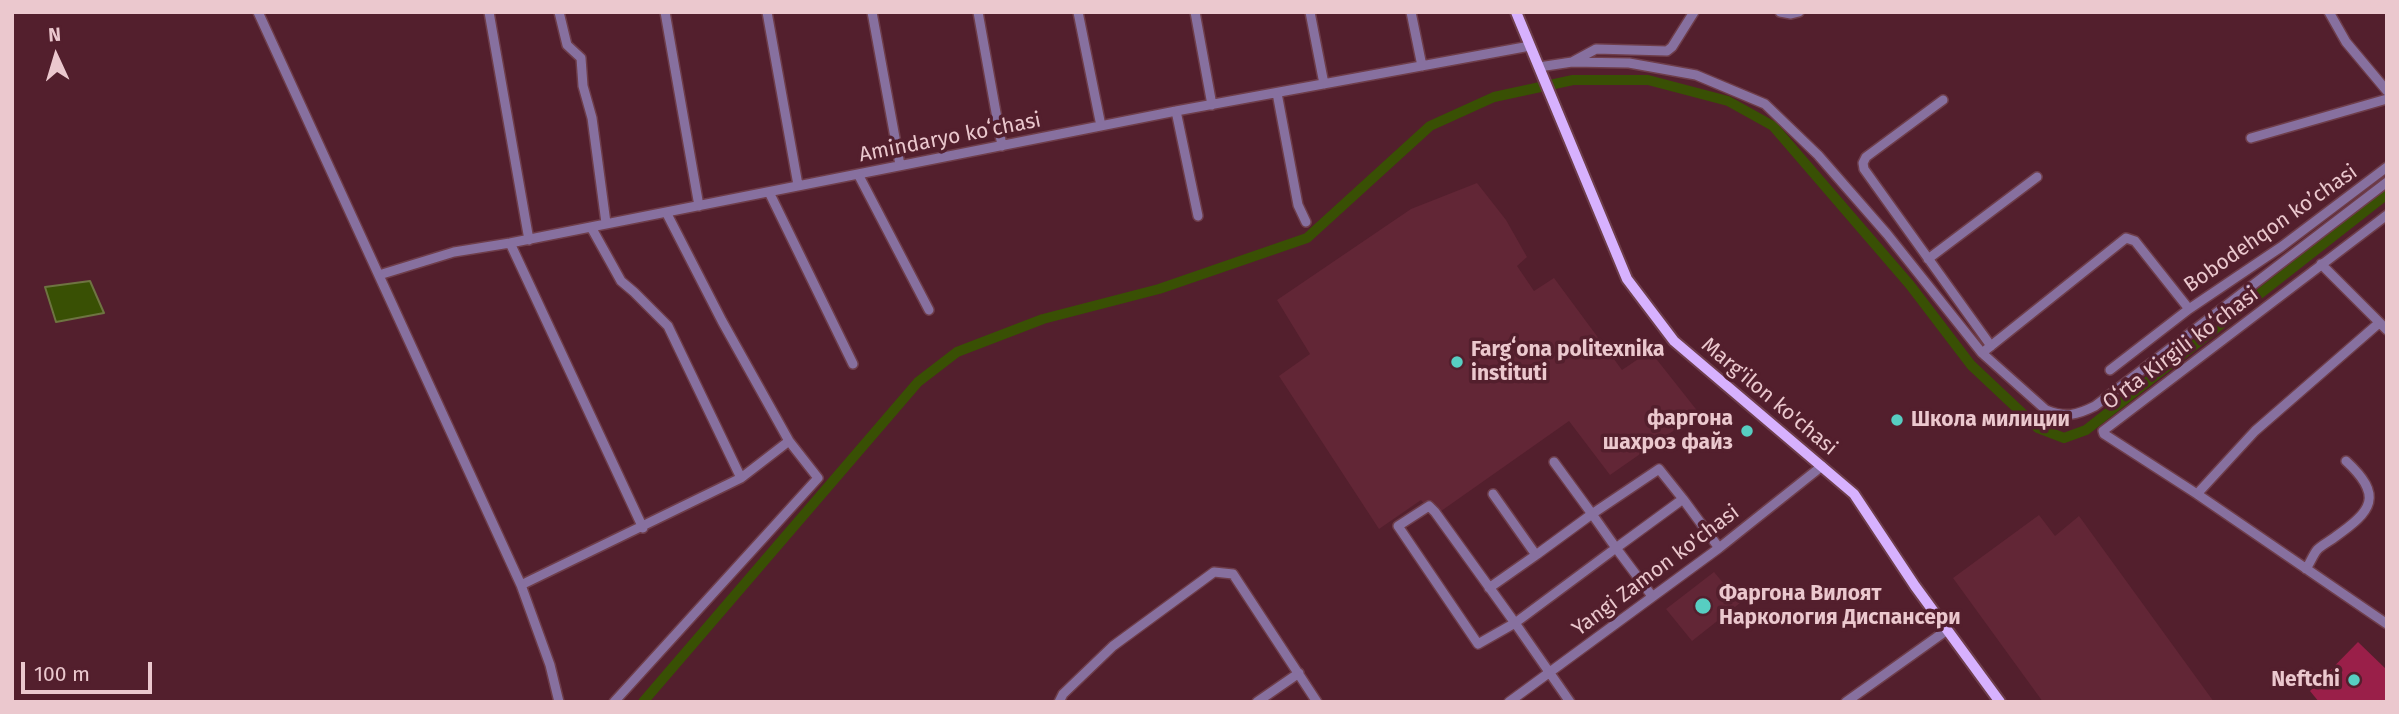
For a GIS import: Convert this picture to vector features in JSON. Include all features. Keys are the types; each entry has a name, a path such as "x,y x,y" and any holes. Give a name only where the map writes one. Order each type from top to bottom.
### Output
{"main road":[{"path":"1516,12 1541,71"},
{"name":"Marg'ilon ko'chasi","path":"1541,71 1627,279 1674,341 1854,494 2000,702"}],"street":[{"path":"258,12 521,586 550,665 559,702"},
{"path":"489,12 528,240"},
{"path":"559,12 566,45 581,58 583,86 592,118 606,223"},
{"path":"665,12 699,206"},
{"path":"767,12 798,186"},
{"path":"872,12 900,165"},
{"path":"978,12 1003,146"},
{"path":"1078,12 1101,126"},
{"path":"1195,12 1212,105"},
{"path":"1310,12 1324,84"},
{"path":"1411,12 1422,66"},
{"path":"1541,71 1572,62 1597,49 1667,51 1694,12"},
{"path":"1780,12 1799,12"},
{"path":"2329,12 2346,42 2387,90"},
{"name":"Amindaryo koʻchasi","path":"379,275 454,252 528,240 1176,111 1530,46"},
{"path":"1572,62 1629,63 1696,75 1765,104 1818,155 1887,234 1982,353 2046,410 2059,415 2076,415 2095,406 2387,182"},
{"path":"1277,93 1298,205 1306,222"},
{"path":"1943,100 1866,157 1864,169 1990,346"},
{"path":"2251,138 2387,100"},
{"path":"1176,111 1198,216"},
{"name":"Bobodehqon koʼchasi","path":"1982,353 2126,238 2135,241 2189,309 2281,247 2387,167"},
{"path":"858,174 929,310"},
{"path":"1928,259 2037,177"},
{"path":"769,192 853,363"},
{"path":"614,702 818,478 789,441 722,321 666,212"},
{"name":"Oʻrta Kirgili koʻchasi","path":"2387,215 2103,430 2387,624"},
{"path":"591,227 621,281 668,326 741,478"},
{"path":"510,243 643,528"},
{"path":"2197,494 2255,431 2383,327 2321,264"},
{"path":"2110,370 2189,309"},
{"path":"521,586 741,478 789,441"},
{"path":"2306,569 2318,548 2355,523 2369,505 2363,479 2346,461"},
{"path":"1554,462 1652,596"},
{"name":"Yangi Zamon ko'chasi","path":"1509,702 1719,548 1822,466"},
{"path":"1489,588 1659,469 1719,548"},
{"path":"1493,494 1536,555"},
{"path":"1570,702 1515,623 1436,512 1429,506 1398,526 1478,644 1515,623 1683,499"},
{"path":"1059,702 1063,694 1113,646 1214,572 1234,574 1317,702"},
{"path":"1846,702 1947,630"},
{"path":"1257,702 1299,673"}],"shaded area":[{"name":"Fargʻona politexnika instituti","path":"1477,183 1506,220 1527,257 1517,266 1534,291 1554,278 1622,370 1650,351 1699,413 1610,475 1569,421 1434,516 1421,500 1379,529 1279,376 1310,354 1277,300 1411,209"},
{"path":"90,281 104,313 56,322 45,287"},
{"path":"2039,515 2055,536 2079,516 2214,702 2043,702 1953,578"},
{"name":"Фаргона Вилоят Наркология Диспансери","path":"1714,572 1740,603 1692,641 1666,609"},
{"name":"Neftchi","path":"2358,642 2387,670 2387,702 2319,702 2310,691"}],"waterway":[{"path":"643,702 918,382 957,352 1043,319 1159,289 1307,238 1430,126 1494,97 1573,80 1648,80 1728,101 1773,126 1910,285 1971,365 2038,428 2064,438 2086,430 2387,194"}],"place":[{"name":"Fargʻona politexnika instituti","path":"1457,362"},
{"name":"Школа милиции","path":"1897,420"},
{"name":"фаргона шахроз файз","path":"1747,431"},
{"name":"Фаргона Вилоят Наркология Диспансери","path":"1703,606"},
{"name":"Neftchi","path":"2354,680"}]}
